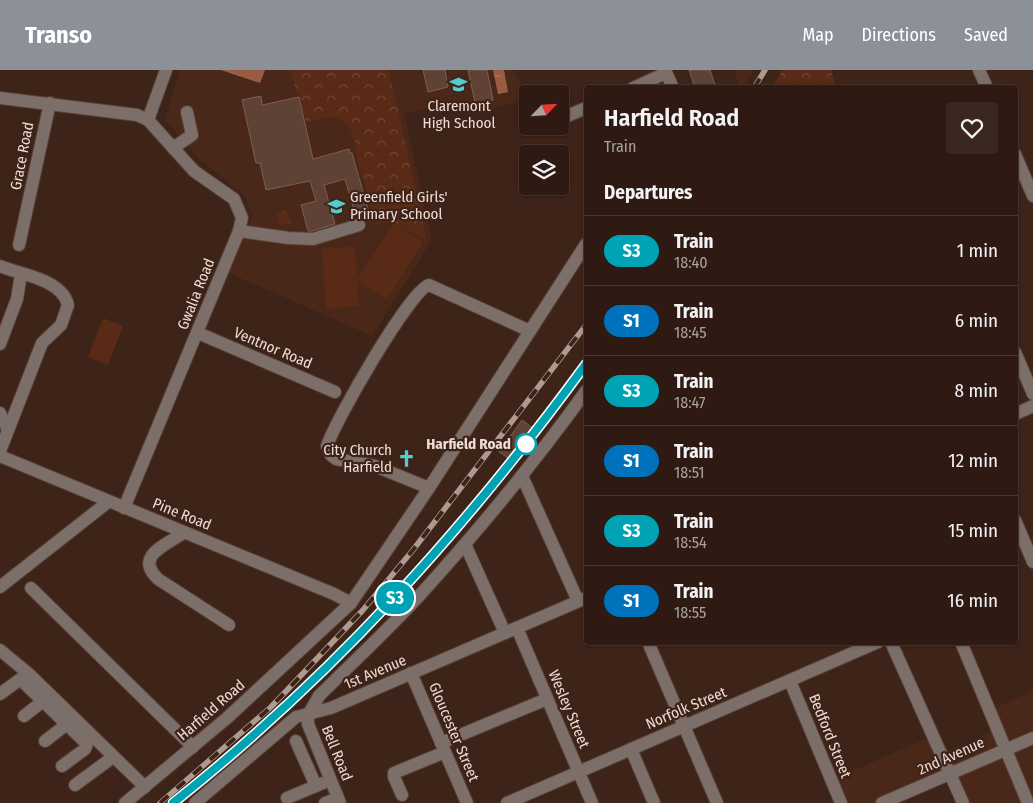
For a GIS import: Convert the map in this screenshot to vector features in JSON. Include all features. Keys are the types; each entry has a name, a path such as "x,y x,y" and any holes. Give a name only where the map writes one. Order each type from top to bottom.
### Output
{"street":[{"path":"0,98 126,112 148,120 166,70"},
{"path":"979,70 986,85"},
{"path":"639,85 666,72 672,85"},
{"name":"Grace Road","path":"19,245 50,103"},
{"path":"569,115 584,109"},
{"path":"173,148 192,134 187,112"},
{"name":"Gwalia Road","path":"124,508 198,333 239,231 242,218 234,199 204,180 148,120"},
{"path":"1018,161 1033,196"},
{"path":"239,231 289,238 313,239 359,225"},
{"name":"Harfield Road","path":"125,803 145,788 277,674 351,603 429,488 584,247"},
{"path":"0,266 35,277 62,292 68,305 61,324 42,343 0,451"},
{"path":"0,344 16,299 21,274"},
{"path":"429,488 375,466 336,459 331,456 327,446 348,399 396,324 421,288 429,285 530,331"},
{"name":"Ventnor Road","path":"198,333 335,392"},
{"path":"1018,359 1033,394"},
{"path":"308,715 320,696 417,598 466,544 522,476 584,394"},
{"path":"1018,413 1033,406"},
{"path":"0,413 8,430"},
{"name":"Pine Road","path":"0,456 334,594 351,603"},
{"path":"522,476 582,600"},
{"path":"0,587 108,502"},
{"path":"1018,527 1033,562"},
{"path":"183,533 152,555 148,564 150,572 229,624"},
{"name":"Wesley Street","path":"466,544 547,699 592,803"},
{"path":"30,588 193,747"},
{"name":"1st Avenue","path":"200,801 296,717 330,708 582,600"},
{"path":"649,645 717,803"},
{"name":"Norfolk Street","path":"507,803 871,645"},
{"path":"893,645 963,803"},
{"path":"962,645 1028,803"},
{"path":"2,655 145,788"},
{"name":"Gloucester Street","path":"411,673 467,803"},
{"path":"0,694 24,677"},
{"path":"24,677 43,702 87,746 62,766"},
{"name":"Bedford Street","path":"790,681 841,803"},
{"path":"402,795 394,773 547,699"},
{"path":"24,716 43,702"},
{"name":"Bell Road","path":"308,715 308,724 339,800"},
{"path":"45,741 67,724"},
{"name":"2nd Avenue","path":"882,803 1033,738"},
{"path":"296,741 316,786"},
{"path":"631,749 654,803"},
{"path":"75,785 113,757"},
{"path":"287,798 330,780"},
{"path":"325,803 339,800"}],"shaded area":[{"name":"Greenfield Girls' Primary School","path":"180,70 514,70 520,85 519,102 469,114 466,100 404,114 432,240 372,336 229,273 252,216 245,196 198,158 186,144 183,135 179,136 165,120"},
{"path":"734,70 754,70 744,85 739,85"},
{"path":"1033,691 1033,800 1028,803 963,803 950,774 883,803 841,803 831,780 932,736 940,755 997,729 990,710"}],"green space":[{"path":"290,70 389,70 427,241 393,222 376,224 354,146 356,145 353,134 344,122 332,117 306,122 299,93 296,91"},
{"path":"783,70 831,70 835,85 773,85"},
{"path":"287,211 291,223 280,226 277,213"},
{"path":"394,223 423,242 387,299 357,281 359,306 326,309 322,249 355,246 357,280"},
{"path":"103,318 123,326 108,365 88,357"}],"water":[{"path":"221,70 265,70 260,83"},
{"path":"493,70 504,70 508,92 498,94"}],"building":[{"path":"423,70 445,70 448,87 428,92"},
{"path":"468,70 487,70 493,100 475,103"},
{"path":"689,70 710,70 715,85 694,85"},
{"path":"261,96 262,105 299,97 313,159 349,149 350,153 352,153 370,216 356,217 345,179 324,185 335,224 312,231 308,231 301,205 316,201 310,181 266,190 260,163 256,163 242,100"},
{"path":"522,420 534,429 511,460 499,452"}],"railway":[{"path":"756,85 765,70"},
{"path":"160,803 271,707 363,610 413,550 584,328"},
{"path":"173,803 288,704 394,597 494,483 584,367"}],"train":[{"name":"S3","path":"173,803 267,723 371,624 476,507 556,406 584,367"}],"place":[{"name":"Claremont High School","path":"459,85"},
{"name":"Greenfield Girls' Primary School","path":"336,206"},
{"name":"Harfield Road","path":"526,444"},
{"name":"City Church Harfield","path":"406,459"}]}
